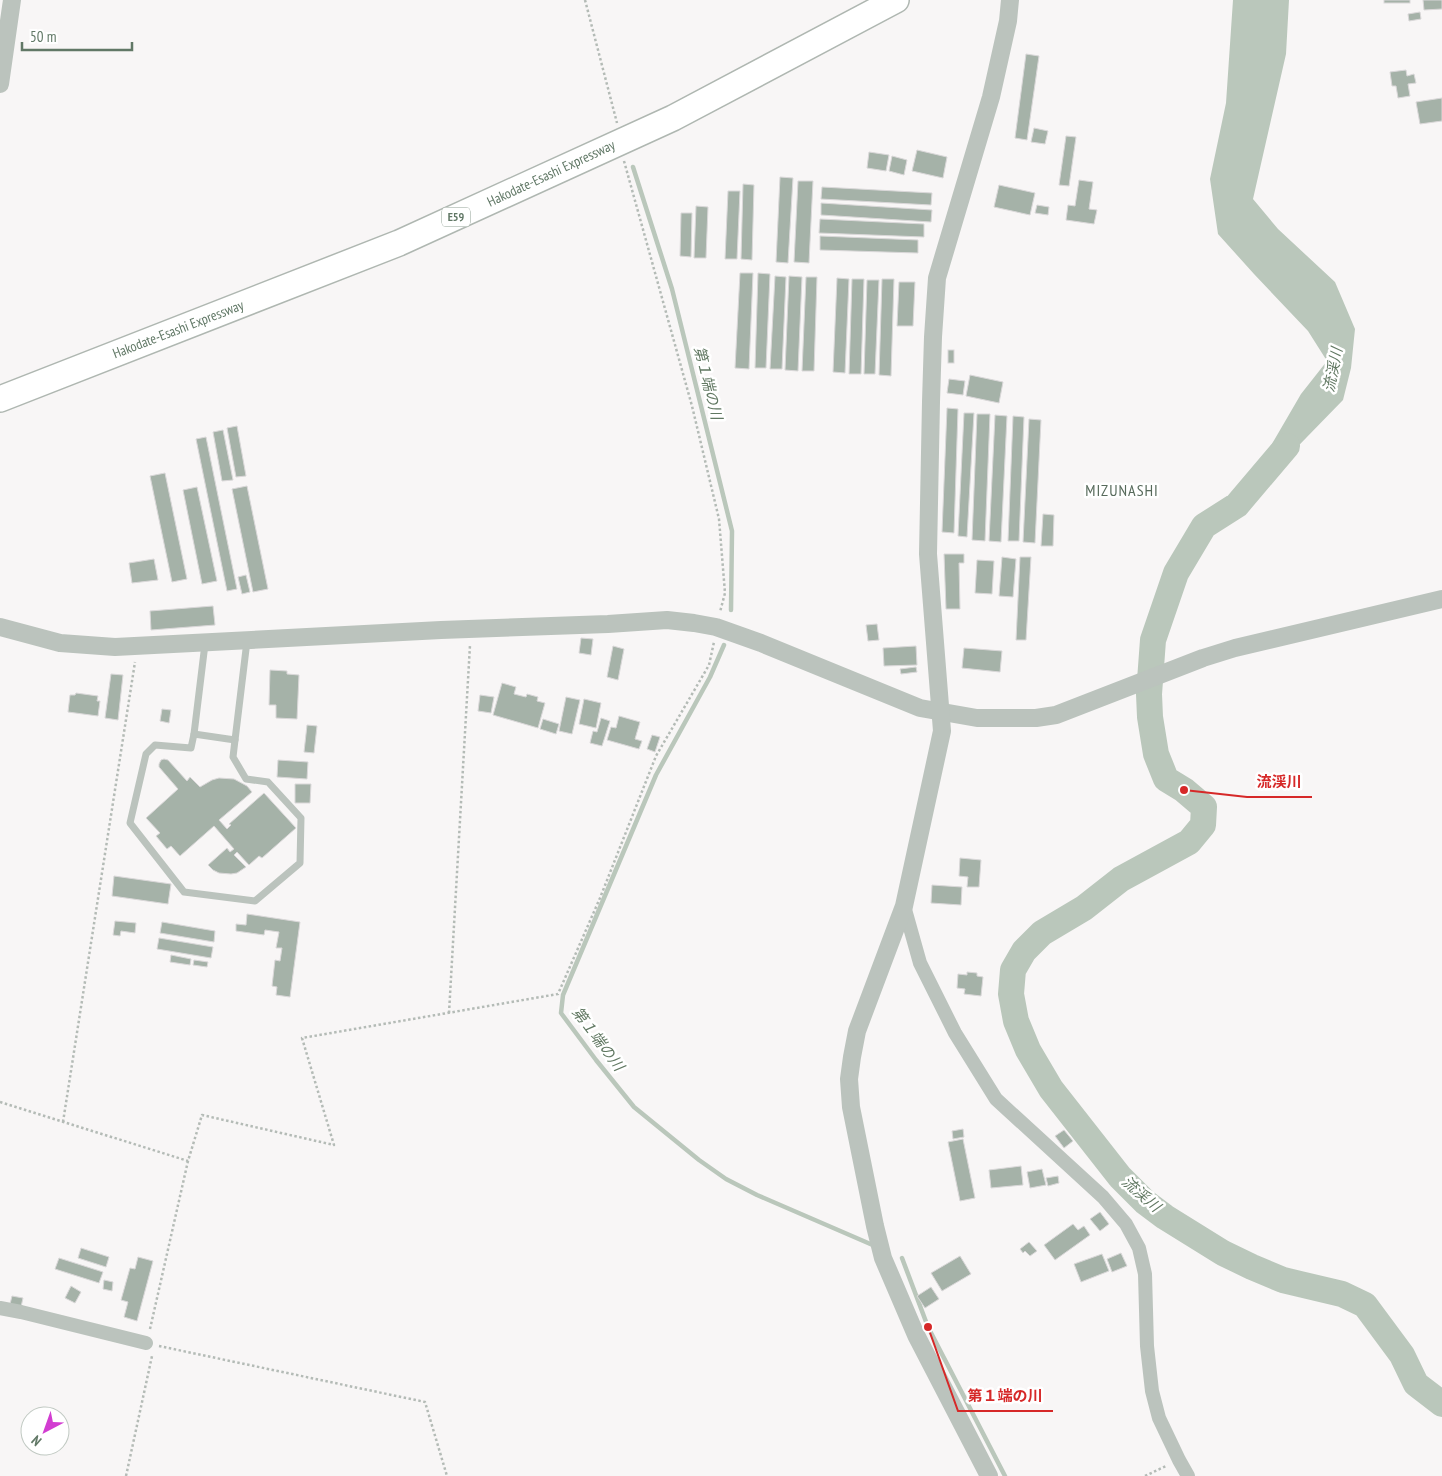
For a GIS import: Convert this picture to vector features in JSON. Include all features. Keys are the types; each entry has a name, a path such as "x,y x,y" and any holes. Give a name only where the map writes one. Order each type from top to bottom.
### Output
{"highway":[{"name":"Hakodate-Esashi Expressway","path":"0,399 399,242 673,118 896,0"}],"street":[{"path":"0,84 3,38 12,0"},
{"path":"989,1476 916,1334 883,1258 851,1107 850,1079 857,1031 904,906 942,732 928,554 933,337 937,278 991,97 1008,21 1010,0"},
{"path":"0,627 60,642 115,647 667,620 716,627 761,643 920,708 977,718 1036,718 1056,715 1203,658 1235,648 1442,599"},
{"path":"904,906 920,963 955,1033 996,1099 1104,1197 1126,1224 1139,1248 1145,1274 1147,1346 1152,1391 1159,1418 1188,1476"},
{"path":"0,1308 150,1344"}],"lane":[{"path":"205,643 191,748 155,745 146,754 130,823 184,892 255,901 300,863 301,818 268,782 246,779 234,757 247,640"},
{"path":"194,734 235,740"}],"path":[{"path":"585,0 618,130"},
{"path":"126,1476 150,1344 188,1161 202,1116 334,1144 302,1038 558,994 600,898 656,756 709,665 725,593 719,519 692,406 626,172 623,155"},
{"path":"449,1013 471,629"},
{"path":"63,1122 134,666 141,645"},
{"path":"0,1102 188,1161"},
{"path":"150,1344 425,1402 446,1476"},
{"path":"1145,1476 1179,1460"}],"water":[{"path":"1233,0 1289,0 1286,54 1253,199 1278,229 1335,282 1355,329 1351,368 1343,400 1266,479 1262,461 1301,394 1327,361 1308,331 1218,234 1210,179 1226,103"}],"building":[{"path":"1384,0 1410,0 1410,3 1384,3"},
{"path":"1423,0 1442,0 1442,9 1424,10"},
{"path":"1420,12 1421,19 1409,21 1408,14"},
{"path":"1026,54 1039,56 1027,140 1015,138"},
{"path":"1406,70 1407,76 1414,74 1416,83 1408,84 1410,96 1398,98 1396,86 1392,86 1390,72"},
{"path":"1442,98 1442,121 1420,124 1416,102"},
{"path":"1034,128 1048,131 1045,144 1031,142"},
{"path":"1066,136 1076,137 1069,186 1059,185"},
{"path":"917,150 947,157 943,178 912,171"},
{"path":"869,152 889,155 886,171 867,168"},
{"path":"892,156 907,160 904,175 889,171"},
{"path":"780,177 793,178 788,263 776,262"},
{"path":"1079,180 1093,182 1089,209 1097,210 1094,224 1066,220 1068,205 1075,206"},
{"path":"798,181 813,181 809,263 794,262"},
{"path":"743,184 754,185 752,260 741,259"},
{"path":"999,185 1035,193 1030,215 994,207"},
{"path":"822,187 932,193 931,205 821,199"},
{"path":"728,191 740,191 737,259 725,259"},
{"path":"821,203 932,210 931,222 821,215"},
{"path":"1037,205 1049,207 1048,215 1035,213"},
{"path":"696,206 708,207 706,258 694,258"},
{"path":"681,213 692,213 691,257 680,256"},
{"path":"820,219 924,224 924,237 819,233"},
{"path":"820,236 918,240 918,253 820,250"},
{"path":"740,273 753,273 749,369 735,368"},
{"path":"758,273 770,274 766,368 755,368"},
{"path":"775,276 786,277 782,369 770,369"},
{"path":"789,276 802,277 798,371 785,370"},
{"path":"806,277 817,277 814,371 802,371"},
{"path":"837,278 849,279 845,373 833,372"},
{"path":"852,279 864,279 861,374 849,374"},
{"path":"882,279 894,279 891,376 879,375"},
{"path":"867,280 879,280 875,374 864,374"},
{"path":"899,282 915,282 913,326 897,326"},
{"path":"948,350 954,350 954,363 948,363"},
{"path":"970,375 1003,382 999,403 966,396"},
{"path":"949,379 965,381 963,395 947,393"},
{"path":"947,408 958,409 954,533 942,532"},
{"path":"964,413 974,413 967,537 958,536"},
{"path":"977,414 990,414 985,541 972,540"},
{"path":"995,415 1007,416 1001,542 989,541"},
{"path":"1013,416 1024,417 1019,541 1008,541"},
{"path":"1029,419 1041,420 1035,543 1023,542"},
{"path":"237,426 246,476 236,477 227,428"},
{"path":"223,430 233,480 222,481 213,432"},
{"path":"206,437 237,589 227,591 196,439"},
{"path":"165,473 187,579 172,582 150,476"},
{"path":"247,486 268,589 253,592 232,489"},
{"path":"197,487 217,581 202,584 183,490"},
{"path":"1043,514 1054,515 1053,546 1041,546"},
{"path":"944,554 964,554 964,563 959,563 960,609 946,609"},
{"path":"1002,557 1016,559 1013,597 999,596"},
{"path":"1020,557 1031,557 1026,640 1016,640"},
{"path":"154,559 158,580 132,583 129,563"},
{"path":"977,560 994,561 992,594 975,593"},
{"path":"246,575 250,592 242,594 238,577"},
{"path":"213,606 215,625 151,630 150,611"},
{"path":"877,624 879,640 868,641 866,625"},
{"path":"581,638 593,639 591,655 579,653"},
{"path":"613,646 624,649 618,680 607,677"},
{"path":"916,646 917,665 884,666 883,648"},
{"path":"964,648 1002,651 1000,672 962,668"},
{"path":"916,667 917,672 901,674 900,669"},
{"path":"270,670 287,671 287,674 299,675 297,719 276,718 276,705 269,705"},
{"path":"111,674 123,675 118,720 105,718"},
{"path":"502,683 516,687 514,694 526,697 527,694 538,697 537,701 545,703 538,728 493,715"},
{"path":"76,693 98,696 97,701 100,701 98,716 68,712 70,695 75,695"},
{"path":"480,695 494,697 491,713 478,711"},
{"path":"566,697 580,700 572,734 559,731"},
{"path":"584,699 601,703 596,728 579,724"},
{"path":"162,709 171,710 169,723 160,721"},
{"path":"619,716 640,722 635,739 642,741 639,749 607,740 611,727 616,728"},
{"path":"601,718 610,721 602,746 590,743 593,731 597,732"},
{"path":"543,719 559,724 556,734 540,729"},
{"path":"307,725 317,726 314,753 304,752"},
{"path":"652,735 660,737 655,752 647,749"},
{"path":"161,760 168,760 187,781 190,777 200,787 219,778 234,779 247,786 252,792 219,820 227,829 231,825 229,824 264,793 296,828 262,858 259,856 249,865 237,852 234,855 246,867 237,873 219,873 208,865 227,848 230,852 234,849 214,826 180,856 171,846 167,849 156,836 160,833 146,818 178,789 159,767"},
{"path":"278,760 308,762 307,779 277,777"},
{"path":"295,784 311,784 310,803 295,803"},
{"path":"960,858 981,860 979,887 967,887 968,877 959,876"},
{"path":"114,876 171,884 168,904 112,896"},
{"path":"932,885 962,887 961,905 931,903"},
{"path":"247,914 300,922 290,997 276,995 277,987 272,986 275,960 280,961 282,948 276,948 279,932 265,930 264,935 236,931 236,924 246,925"},
{"path":"115,921 136,923 135,933 121,931 120,936 113,935"},
{"path":"162,922 215,931 214,942 160,933"},
{"path":"159,938 213,947 211,958 157,949"},
{"path":"171,955 191,959 190,965 170,962"},
{"path":"194,960 208,962 207,967 193,965"},
{"path":"967,972 977,973 977,976 983,977 981,996 964,994 965,989 957,988 958,974 967,975"},
{"path":"963,1129 964,1137 953,1139 952,1131"},
{"path":"1064,1130 1073,1141 1064,1148 1055,1136"},
{"path":"963,1139 975,1198 960,1201 948,1142"},
{"path":"1021,1166 1023,1185 991,1188 989,1170"},
{"path":"1042,1169 1046,1185 1030,1188 1027,1172"},
{"path":"1058,1176 1059,1183 1048,1186 1046,1178"},
{"path":"1100,1212 1109,1224 1100,1231 1090,1219"},
{"path":"1073,1224 1078,1230 1084,1226 1090,1235 1055,1260 1044,1245"},
{"path":"1029,1242 1037,1251 1030,1256 1025,1251 1023,1253 1020,1249"},
{"path":"81,1248 109,1257 106,1267 78,1258"},
{"path":"1121,1253 1127,1266 1112,1272 1107,1259"},
{"path":"1102,1254 1109,1271 1081,1282 1074,1264"},
{"path":"960,1256 971,1274 942,1291 931,1273"},
{"path":"138,1257 153,1261 137,1321 124,1317 128,1302 121,1300 130,1268 135,1269"},
{"path":"59,1258 103,1272 99,1283 55,1269"},
{"path":"104,1280 113,1282 112,1291 103,1289"},
{"path":"71,1286 81,1292 75,1303 65,1298"},
{"path":"931,1287 939,1299 925,1308 917,1296"},
{"path":"12,1296 23,1298 21,1307 10,1304"}],"waterway":[{"name":"第１端の川","path":"633,167 672,289 732,531 731,610"},
{"name":"流渓川","path":"1287,446 1237,505 1204,526 1176,573 1153,640 1149,694 1150,717 1156,754 1166,779 1184,790 1204,807 1203,825 1189,842 1121,879 1084,908 1042,933 1024,951 1013,970 1011,994 1016,1021 1028,1050 1051,1089 1120,1177 1145,1202 1165,1217 1223,1253 1252,1267 1283,1280 1342,1294 1365,1305 1402,1355 1416,1384 1442,1404"},
{"name":"第１端の川","path":"724,645 710,677 656,775 563,995 561,1013 634,1107 699,1160 726,1179 757,1195 875,1246"},
{"name":"第１端の川","path":"902,1258 928,1327 1005,1476"}],"place":[{"name":"流渓川","path":"1184,790"},
{"name":"第１端の川","path":"928,1327"}],"district":[{"name":"MIZUNASHI","path":"1122,490"}]}
